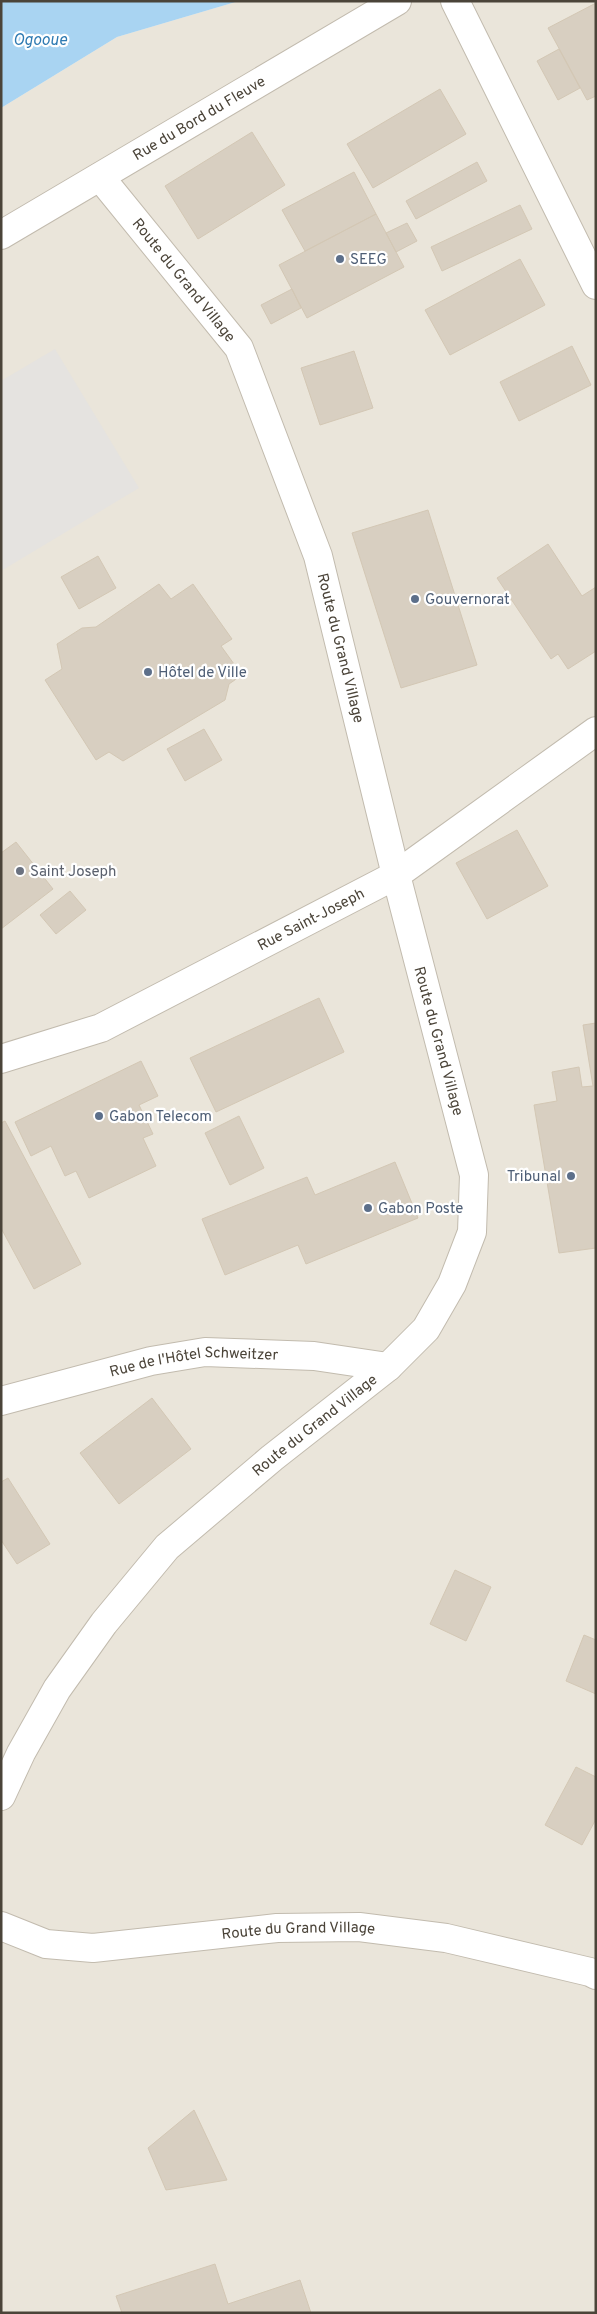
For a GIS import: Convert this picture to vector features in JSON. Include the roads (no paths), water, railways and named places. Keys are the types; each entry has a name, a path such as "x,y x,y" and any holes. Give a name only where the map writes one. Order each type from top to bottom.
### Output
{"street":[{"name":"Rue du Bord du Fleuve","path":"1,235 397,1"},
{"path":"455,1 596,285"},
{"name":"Route du Grand Village","path":"1,1796 21,1753 57,1689 104,1623 167,1547 272,1458 388,1367 426,1329 452,1284 472,1232 474,1175 396,874 318,556 239,348 100,177"},
{"name":"Rue Saint-Joseph","path":"1,1059 101,1028 396,874 596,731"},
{"name":"Rue de l'Hôtel Schweitzer","path":"1,1401 151,1361 205,1352 314,1356 388,1367"},
{"name":"Route du Grand Village","path":"1,1926 46,1944 93,1948 277,1928 359,1927 446,1938 590,1972 596,1976"}],"water":[{"name":"Ogooue","path":"1,1 239,1 117,37 1,108"}],"place":[{"name":"SEEG","path":"340,259"},
{"name":"Gouvernorat","path":"415,599"},
{"name":"Hôtel de Ville","path":"148,672"},
{"name":"Saint Joseph","path":"20,871"},
{"name":"Gabon Telecom","path":"99,1116"},
{"name":"Tribunal","path":"571,1176"},
{"name":"Gabon Poste","path":"368,1208"}]}
